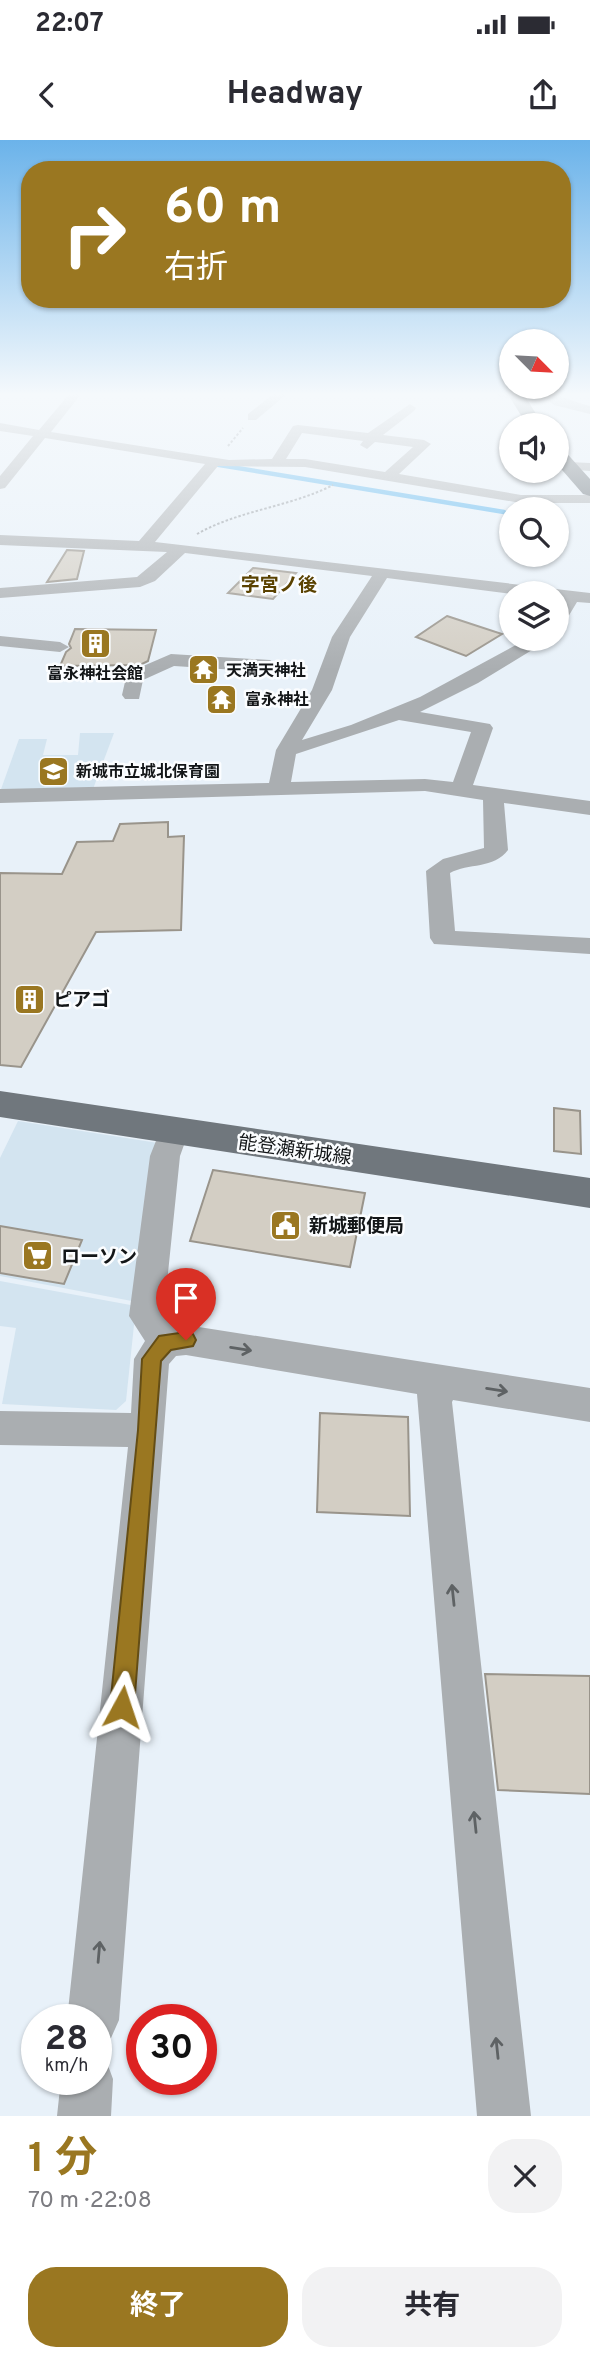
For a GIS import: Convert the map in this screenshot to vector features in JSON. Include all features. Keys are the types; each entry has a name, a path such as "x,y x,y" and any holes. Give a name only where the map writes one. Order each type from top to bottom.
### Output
{"main road":[{"name":"能登瀬新城線","path":"0,1104 590,1193"}],"street":[{"path":"144,546 194,485"},
{"path":"438,485 521,499 590,499"},
{"path":"0,540 181,548 499,587"},
{"path":"0,593 140,582 149,578 181,548"},
{"path":"279,789 286,750 322,690 341,637 382,573"},
{"path":"0,641 60,646"},
{"path":"286,750 344,735 396,714 471,679 513,651"},
{"path":"132,695 134,677 171,660 270,666"},
{"path":"396,714 483,728 461,790"},
{"path":"0,796 425,785 495,797 590,808"},
{"path":"495,797 496,850 488,857 444,864 438,871 443,938 590,946"},
{"path":"166,1342 146,1316 165,1156 174,1131"},
{"path":"94,2004 148,1430 152,1359 166,1342 186,1340 590,1405"},
{"path":"437,1381 435,1416 504,2116"},
{"path":"0,1428 148,1430"},
{"path":"83,2116 85,2095"}],"path":[{"path":"181,548 201,530 309,497 333,485"}],"shaded area":[{"name":"新城市立城北保育園","path":"80,733 114,733 93,789 0,792 19,739 47,739 43,755 78,755"},
{"path":"18,1121 158,1143 137,1302 0,1276 0,1158"},
{"path":"0,1281 136,1306 126,1401 116,1410 2,1404 16,1328 0,1326"}],"building":[{"path":"67,550 84,551 77,579 47,582"},
{"path":"253,568 296,573 273,599 228,593"},
{"path":"447,616 499,633 499,636 466,656 416,637"},
{"name":"富永神社会館","path":"75,629 156,630 148,661 140,665 60,666 66,652 71,648 69,644"},
{"name":"ピアゴ","path":"168,822 168,837 184,836 181,930 96,932 21,1067 0,1065 0,873 62,874 77,842 113,841 120,824"},
{"path":"554,1108 580,1111 581,1154 554,1151"},
{"path":"213,1170 365,1193 350,1267 190,1241"},
{"name":"ローソン","path":"0,1226 82,1240 64,1284 0,1273"},
{"path":"320,1413 408,1417 410,1516 317,1512"},
{"path":"485,1674 590,1676 590,1794 498,1790"}],"waterway":[{"path":"342,485 499,511"}],"place":[{"name":"富永神社会館","path":"95,644"},
{"name":"天満天神社","path":"203,670"},
{"name":"富永神社","path":"222,699"},
{"name":"新城市立城北保育園","path":"53,771"},
{"name":"ピアゴ","path":"30,999"},
{"name":"新城郵便局","path":"286,1225"},
{"name":"ローソン","path":"38,1256"}],"district":[{"name":"字宮ノ後","path":"279,584"}],"route":[{"path":"122,1707 148,1430 152,1359 166,1342 186,1340"}]}
